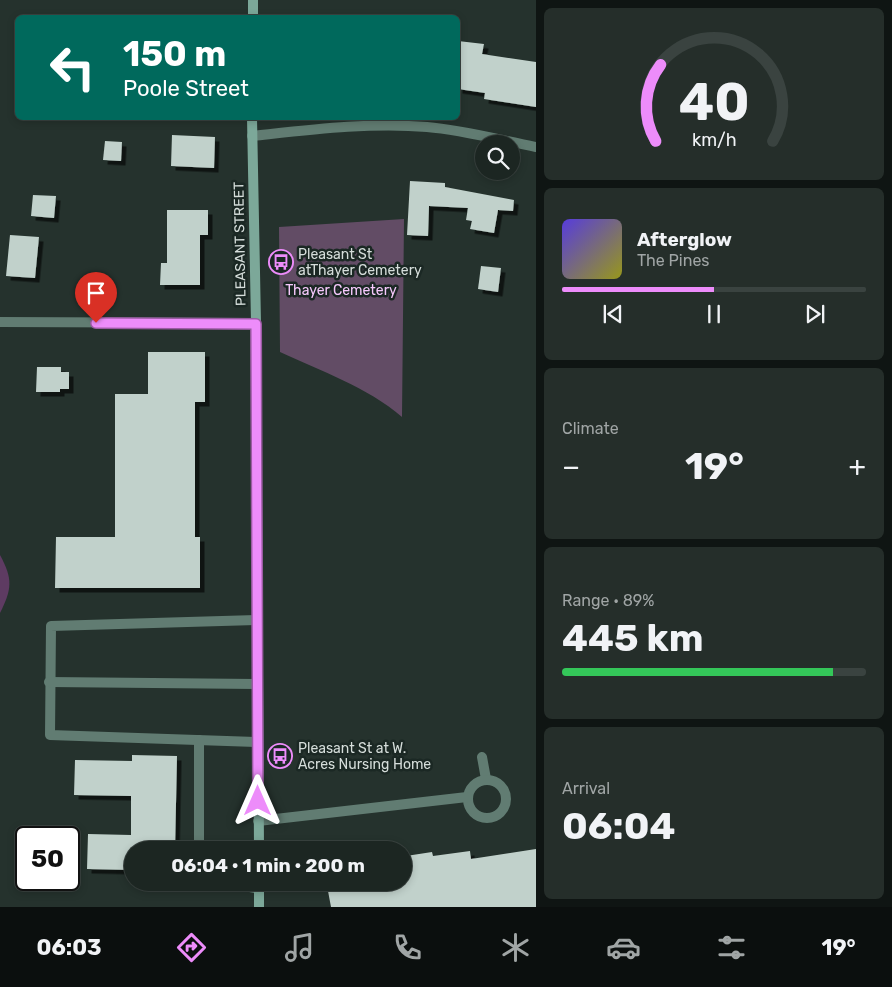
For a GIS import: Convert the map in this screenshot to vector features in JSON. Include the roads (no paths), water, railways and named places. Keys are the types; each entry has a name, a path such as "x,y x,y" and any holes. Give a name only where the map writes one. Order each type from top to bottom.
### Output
{"main road":[{"path":"253,0 253,15"},
{"name":"PLEASANT STREET","path":"252,120 256,324 259,841"},
{"path":"259,891 259,907"}],"street":[{"path":"252,136 375,126 428,127 496,138 536,147"},
{"path":"0,322 256,324"},
{"path":"257,620 51,626 49,682 50,734 258,742"},
{"path":"49,682 258,684"},
{"path":"199,740 199,841"},
{"path":"482,757 486,780"},
{"path":"486,780 495,781 502,787 506,796 505,805 500,812 492,817 483,818 475,814 469,806 467,797 470,788 477,782 486,780"},
{"path":"258,821 467,797"}],"place":[{"name":"Pleasant St atThayer Cemetery","path":"281,262"},
{"name":"Pleasant St at W. Acres Nursing Home","path":"280,756"}],"park label":[{"name":"Thayer Cemetery","path":"341,290"}]}
